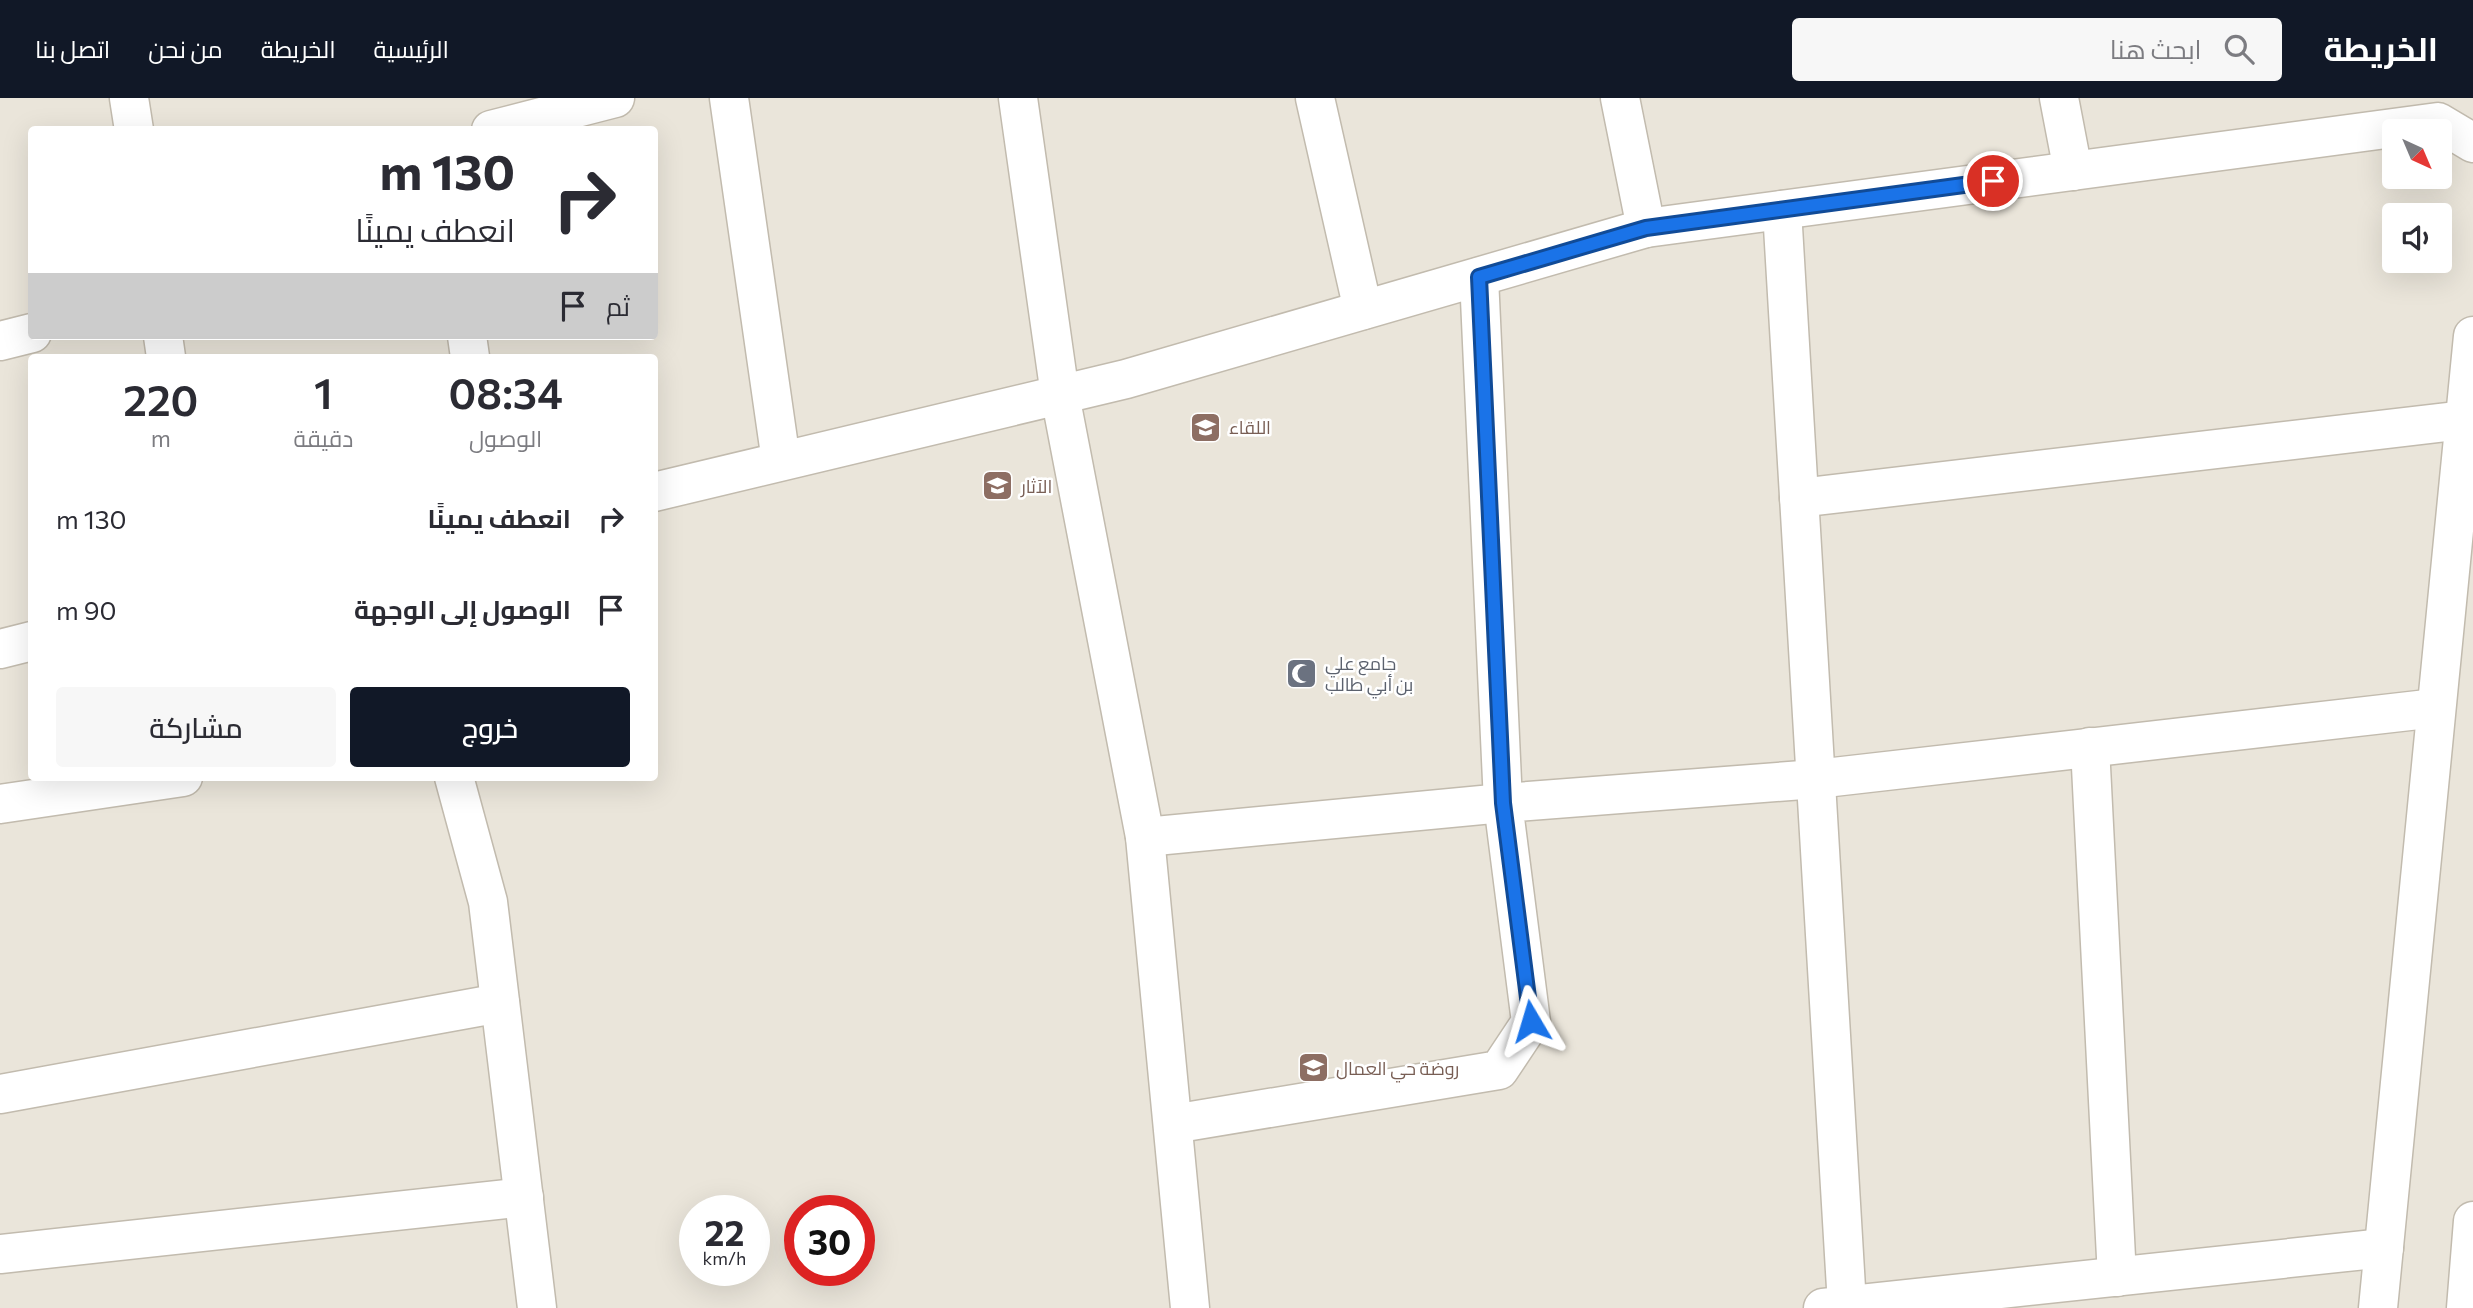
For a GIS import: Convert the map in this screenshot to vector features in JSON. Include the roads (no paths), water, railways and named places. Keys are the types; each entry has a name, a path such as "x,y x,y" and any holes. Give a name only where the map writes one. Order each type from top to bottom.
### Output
{"street":[{"path":"129,98 133,126"},
{"path":"506,126 615,98"},
{"path":"729,98 781,461"},
{"path":"1018,98 1060,395 1145,837 1190,1308"},
{"path":"1315,98 1363,310"},
{"path":"1620,98 1646,228"},
{"path":"2059,98 2073,171"},
{"path":"658,491 1126,379 1646,228 2438,122 2473,143"},
{"path":"1782,210 1816,779 1835,1307 2384,1248"},
{"path":"1173,1124 1499,1070 1531,1021 1503,803 1479,277"},
{"path":"0,341 28,334"},
{"path":"2378,1308 2473,337"},
{"path":"1799,498 2464,420"},
{"path":"0,649 28,642"},
{"path":"1145,837 1503,803 1816,779 2436,708"},
{"path":"2090,747 2117,1277"},
{"path":"0,804 156,781"},
{"path":"455,781 488,902 537,1308"},
{"path":"0,1094 500,1003"},
{"path":"0,1254 524,1197"},
{"path":"2466,1308 2473,1221"}],"place":[{"name":"اللقاء","path":"1206,427"},
{"name":"الآثار","path":"998,486"},
{"name":"جامع علي بن أبي طالب","path":"1302,673"},
{"name":"روضة حي العمال","path":"1313,1068"}]}
